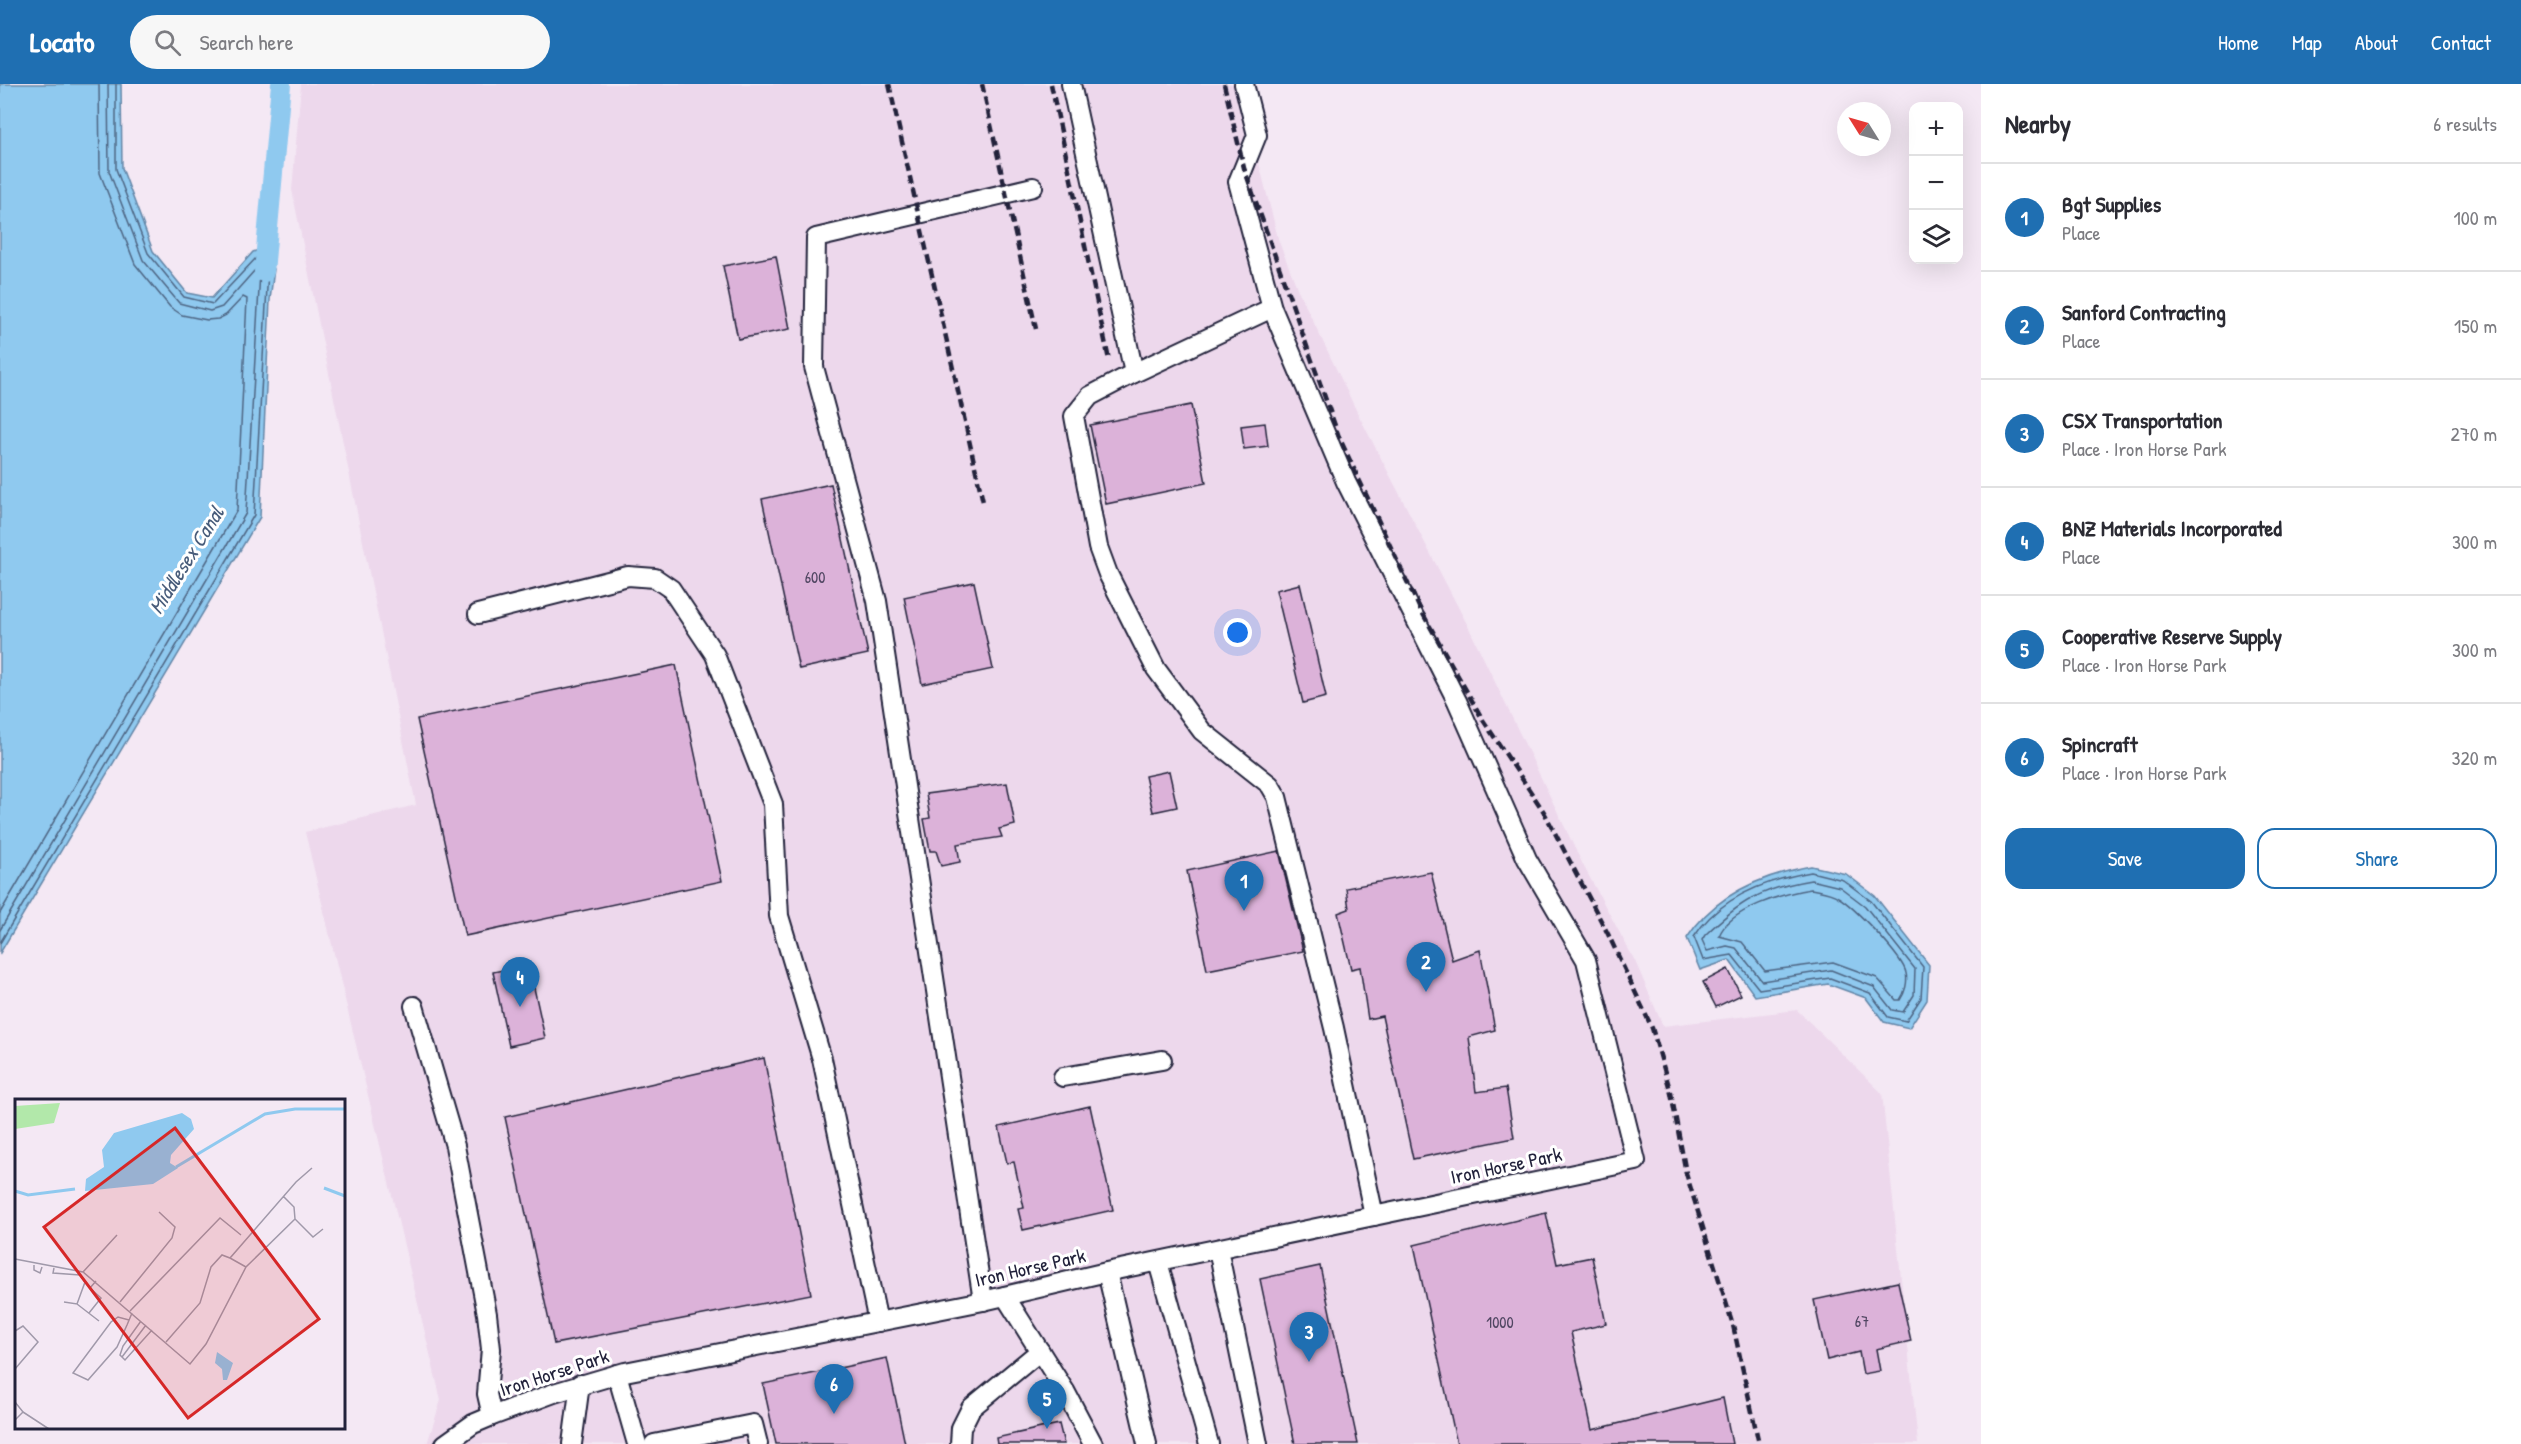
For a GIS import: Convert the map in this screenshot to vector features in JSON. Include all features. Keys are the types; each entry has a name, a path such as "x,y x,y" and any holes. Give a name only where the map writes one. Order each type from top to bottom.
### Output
{"street":[{"path":"1071,84 1134,373"},
{"path":"1244,84 1257,135 1238,183 1272,308 1090,396 1074,416 1098,547 1108,574 1156,669 1202,731 1265,780 1277,797 1334,1028 1374,1216"},
{"path":"983,1301 877,601 814,367 816,238 1033,187"},
{"name":"Iron Horse Park","path":"445,1444 473,1424 492,1416 580,1384 617,1374 983,1301 1107,1272 1636,1161 1587,960 1527,859 1457,701 1346,482 1272,308"},
{"path":"478,614 628,576 655,578 671,589 715,655 773,804 779,916 822,1059 878,1322"},
{"path":"414,1006 455,1146 485,1303 491,1348 488,1395 492,1416"},
{"path":"1063,1077 1151,1060 1162,1060"},
{"path":"1218,1249 1258,1444"},
{"path":"1158,1262 1209,1444"},
{"path":"1107,1272 1147,1444"},
{"path":"1005,1296 1065,1391 1093,1444"},
{"path":"960,1444 961,1428 971,1408 1040,1351"},
{"path":"617,1374 637,1444"},
{"path":"572,1444 580,1384"},
{"path":"654,1444 753,1424 759,1444"}],"shaded area":[{"path":"301,84 1239,84 1279,242 1298,290 1358,414 1469,628 1583,865 1635,961 1663,1026 1797,1010 1882,1093 1918,1444 427,1444 441,1400 305,832 416,805 292,190"}],"water":[{"path":"0,84 121,84 122,168 153,251 187,293 212,298 253,252 265,248 274,269 270,300 260,517 0,953"},
{"path":"1811,866 1846,874 1875,896 1929,965 1927,1000 1909,1028 1884,1022 1866,998 1828,984 1755,996 1729,960 1700,970 1687,938 1711,909 1741,889 1758,881"}],"building":[{"path":"776,256 790,329 738,339 723,266"},
{"path":"1191,405 1206,483 1106,504 1090,425"},
{"path":"1265,423 1268,446 1244,449 1241,426"},
{"path":"831,484 868,654 799,669 762,499"},
{"path":"974,582 993,669 922,684 904,597"},
{"path":"1300,584 1326,697 1303,703 1276,590"},
{"path":"676,665 722,881 465,936 417,719"},
{"path":"1169,771 1177,807 1153,812 1145,776"},
{"path":"1007,783 1015,825 999,829 1002,837 957,844 960,862 941,866 936,851 930,851 924,819 930,818 926,794"},
{"path":"1279,851 1303,951 1207,970 1187,871"},
{"path":"1431,872 1452,960 1480,950 1495,1030 1469,1037 1476,1092 1506,1088 1514,1138 1413,1159 1382,1016 1368,1019 1360,967 1351,969 1338,913 1349,909 1346,888"},
{"path":"529,965 545,1038 509,1046 493,972"},
{"path":"1728,969 1741,995 1716,1007 1703,982"},
{"path":"764,1058 811,1294 554,1344 505,1117"},
{"path":"1090,1106 1113,1210 1023,1230 1018,1209 1024,1208 1014,1162 1007,1163 999,1127"},
{"path":"1546,1213 1557,1264 1592,1257 1606,1324 1571,1332 1592,1430 1723,1398 1732,1444 1457,1444 1414,1245"},
{"path":"1320,1266 1358,1444 1295,1444 1260,1279"},
{"path":"1898,1282 1911,1341 1876,1349 1880,1371 1863,1374 1859,1352 1827,1360 1814,1300"},
{"path":"887,1358 905,1444 776,1444 763,1384"},
{"path":"1059,1424 1064,1444 997,1444 996,1438"}],"waterway":[{"name":"Middlesex Canal","path":"264,272 281,84"}],"railway":[{"path":"889,84 983,502"},
{"path":"982,84 1036,329"},
{"path":"1051,84 1109,360"},
{"path":"1224,84 1244,168 1339,437 1419,607 1483,720 1544,812 1608,934 1652,1028 1671,1093 1686,1173 1733,1325 1759,1444"}],"place":[{"name":"Bgt Supplies","path":"1244,911"},
{"name":"Sanford Contracting","path":"1426,992"},
{"name":"BNZ Materials Incorporated","path":"520,1007"},
{"name":"CSX Transportation","path":"1309,1362"},
{"name":"Spincraft","path":"834,1414"},
{"name":"Cooperative Reserve Supply","path":"1047,1429"}]}
